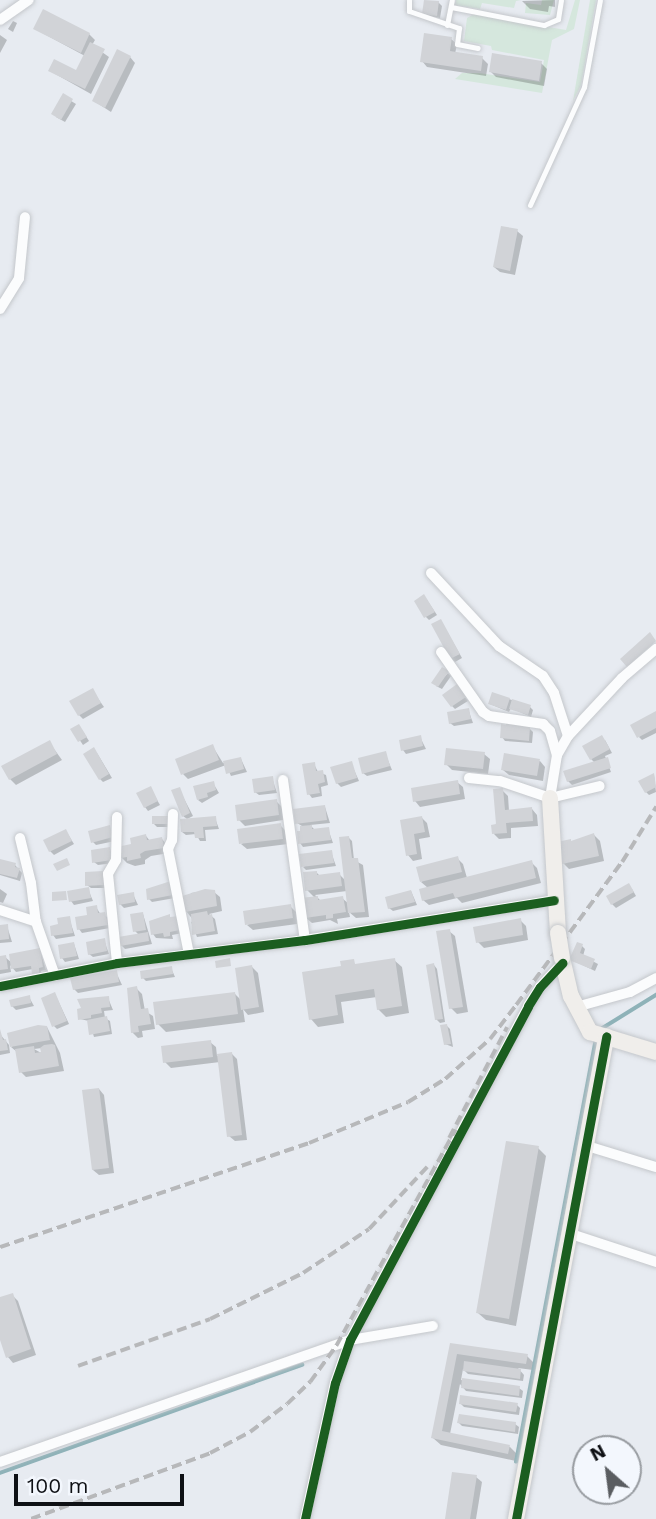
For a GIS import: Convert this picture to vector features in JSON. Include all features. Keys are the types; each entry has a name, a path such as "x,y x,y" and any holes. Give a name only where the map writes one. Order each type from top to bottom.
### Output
{"street":[{"path":"0,20 29,0"},
{"path":"0,309 19,278 25,217"},
{"path":"431,573 499,646 543,676 554,693 568,736"},
{"path":"656,649 622,678 568,736 557,755 550,797 558,933 562,961 576,1007 600,1034 656,1052"},
{"path":"441,652 483,712 489,716 543,724 550,731 557,755"},
{"path":"469,778 500,781 550,797 600,786"},
{"path":"283,780 305,940"},
{"path":"173,814 172,840 168,849 189,954"},
{"path":"117,817 116,860 108,874 117,962"},
{"path":"20,838 32,883 36,922 55,976"},
{"path":"0,986 117,962 305,940 554,900"},
{"path":"0,910 36,922"},
{"path":"305,1519 335,1383 351,1340 528,1006 562,961"},
{"path":"576,1007 630,992 656,978"},
{"path":"516,1519 568,1233 600,1034"},
{"path":"583,1145 656,1167"},
{"path":"568,1233 656,1262"},
{"path":"0,1462 351,1340 433,1326"}],"lane":[{"path":"409,0 409,12 459,27 457,44 478,48"},
{"path":"447,25 452,3 544,25 558,19 561,0"},
{"path":"530,205 584,87 600,0"}],"green space":[{"path":"456,0 521,0 516,1 514,8 482,3 480,9 455,5"},
{"path":"542,0 554,0 550,15 525,13 526,3 541,5"},
{"path":"575,0 580,0 574,29 552,40 542,93 455,79 462,73 479,73 540,82 544,60 492,50 491,46 464,41 467,18 474,14 566,30"},
{"path":"590,0 596,0 581,85 573,101"}],"building":[{"path":"424,0 439,1 437,16 422,14"},
{"path":"43,9 90,33 81,53 33,29"},
{"path":"424,33 452,37 450,51 483,56 481,71 420,62"},
{"path":"90,42 105,49 85,89 48,71 54,59 76,70"},
{"path":"117,49 131,56 105,108 92,101"},
{"path":"492,53 542,61 539,81 489,72"},
{"path":"63,93 73,99 61,120 51,114"},
{"path":"501,226 518,229 510,271 493,267"},
{"path":"424,594 435,612 424,618 414,601"},
{"path":"441,619 460,654 450,659 431,624"},
{"path":"650,632 656,641 627,667 620,659"},
{"path":"442,667 449,671 438,687 431,683"},
{"path":"457,684 466,697 451,707 442,695"},
{"path":"93,688 101,703 78,716 69,701"},
{"path":"492,692 510,698 506,710 488,704"},
{"path":"512,699 531,705 528,715 509,709"},
{"path":"469,708 471,719 449,724 447,712"},
{"path":"656,711 656,728 637,738 630,725"},
{"path":"506,721 530,727 529,741 500,738 501,724 506,725"},
{"path":"79,724 87,737 78,742 70,729"},
{"path":"421,735 423,746 401,751 399,740"},
{"path":"602,735 610,749 590,760 582,746"},
{"path":"50,740 57,754 9,780 1,766"},
{"path":"213,744 219,760 181,775 175,759"},
{"path":"94,747 109,774 99,780 83,754"},
{"path":"446,748 485,752 483,769 444,765"},
{"path":"386,751 390,766 362,774 358,758"},
{"path":"504,753 540,759 537,776 501,770"},
{"path":"241,757 244,769 226,774 223,761"},
{"path":"608,757 611,768 567,782 563,771"},
{"path":"352,761 357,778 336,784 330,767"},
{"path":"315,762 316,771 323,770 325,782 318,784 320,793 307,795 302,764"},
{"path":"654,773 656,787 645,793 638,781"},
{"path":"273,776 275,790 254,793 252,779"},
{"path":"458,780 460,794 413,802 411,788"},
{"path":"214,781 216,790 207,793 208,797 197,800 193,786"},
{"path":"151,786 158,801 144,808 136,793"},
{"path":"180,787 190,813 182,817 171,790"},
{"path":"503,788 505,810 532,807 533,821 506,823 507,833 492,834 491,825 496,824 493,789"},
{"path":"277,799 279,815 237,821 235,805"},
{"path":"325,805 327,820 295,824 293,809"},
{"path":"152,816 170,816 170,824 152,824"},
{"path":"216,816 217,826 203,827 204,838 195,838 194,832 181,832 180,819"},
{"path":"422,816 425,832 414,834 417,854 406,856 400,820"},
{"path":"281,823 283,839 239,844 237,829"},
{"path":"110,825 113,837 91,843 88,831"},
{"path":"312,825 312,829 329,827 331,840 298,844 297,831 300,831 300,826"},
{"path":"66,829 72,841 49,852 43,840"},
{"path":"594,833 599,856 562,864 557,842 571,841"},
{"path":"146,834 147,840 162,837 164,848 145,851 140,854 141,858 127,861 127,857 120,858 117,847 131,844 130,838"},
{"path":"349,836 352,858 358,858 365,912 348,913 339,837"},
{"path":"110,847 112,860 92,863 91,850"},
{"path":"332,850 334,863 301,867 299,854"},
{"path":"458,856 462,872 420,882 416,867"},
{"path":"67,858 70,865 57,871 53,864"},
{"path":"0,859 16,863 15,867 20,868 17,878 0,874"},
{"path":"532,860 536,878 455,898 453,893 422,901 419,889"},
{"path":"103,871 104,885 85,886 85,872"},
{"path":"317,871 317,875 340,872 342,886 305,891 303,872"},
{"path":"171,881 173,895 147,900 146,889"},
{"path":"629,883 634,892 611,905 606,896"},
{"path":"89,887 91,898 69,902 67,891"},
{"path":"205,889 215,890 217,906 185,912 182,896"},
{"path":"411,890 415,902 388,909 385,897"},
{"path":"66,891 67,900 52,901 52,892"},
{"path":"134,892 135,902 119,905 117,895"},
{"path":"318,896 318,900 343,896 346,912 333,914 333,918 326,919 326,915 305,918 301,898"},
{"path":"291,904 293,918 245,925 243,911"},
{"path":"97,905 98,913 105,912 108,925 77,930 75,917 87,915 86,907"},
{"path":"207,911 208,915 212,914 215,931 192,935 191,914"},
{"path":"143,912 146,930 133,932 130,914"},
{"path":"170,914 170,917 178,916 180,930 170,932 170,936 164,937 163,933 151,935 149,921"},
{"path":"70,916 73,933 51,936 50,926 58,924 57,918"},
{"path":"521,918 523,935 476,943 473,927"},
{"path":"8,924 9,939 0,940 0,925"},
{"path":"450,929 463,1007 449,1009 436,931"},
{"path":"148,932 149,941 120,946 118,937"},
{"path":"105,938 107,951 88,955 86,942"},
{"path":"74,942 77,956 60,959 58,945"},
{"path":"577,942 583,944 580,953 595,959 591,969 569,960"},
{"path":"40,948 43,967 39,968 39,973 32,974 31,966 11,969 9,954"},
{"path":"6,955 8,969 0,970 0,956"},
{"path":"230,958 231,966 216,968 215,961"},
{"path":"395,958 402,1006 377,1010 374,989 335,995 338,1015 309,1020 302,972 341,966 340,961 354,959 355,964"},
{"path":"434,963 443,1019 435,1020 426,965"},
{"path":"252,965 259,1007 241,1010 235,968"},
{"path":"172,966 173,974 141,979 140,971"},
{"path":"117,970 119,982 73,990 70,978"},
{"path":"137,986 141,1009 148,1008 151,1024 138,1026 139,1032 131,1033 127,988"},
{"path":"55,992 67,1021 52,1027 41,998"},
{"path":"235,992 238,1014 156,1025 153,1002"},
{"path":"30,995 31,1003 11,1007 9,1000"},
{"path":"109,996 110,1007 101,1008 102,1013 91,1015 91,1018 78,1020 77,1009 81,1008 77,999"},
{"path":"107,1016 110,1031 89,1035 87,1020"},
{"path":"447,1024 451,1044 444,1045 440,1025"},
{"path":"38,1025 47,1026 50,1040 10,1047 7,1033"},
{"path":"0,1029 3,1040 6,1039 8,1050 0,1051"},
{"path":"211,1040 213,1057 163,1063 161,1046"},
{"path":"44,1045 55,1045 59,1066 19,1073 15,1049 34,1046 35,1053 41,1052 40,1048"},
{"path":"232,1052 242,1135 227,1137 217,1054"},
{"path":"99,1088 109,1168 92,1170 82,1090"},
{"path":"506,1141 539,1146 509,1319 476,1313"},
{"path":"13,1293 31,1349 6,1358 0,1340 0,1297"},
{"path":"450,1343 528,1354 526,1364 457,1354 442,1431 510,1445 508,1454 431,1438"},
{"path":"464,1361 521,1369 520,1379 463,1371"},
{"path":"462,1378 520,1386 519,1396 461,1388"},
{"path":"460,1395 518,1403 516,1412 459,1404"},
{"path":"459,1414 516,1422 515,1432 457,1423"},
{"path":"452,1472 477,1475 470,1519 445,1519"}],"waterway":[{"path":"601,1029 656,995"},
{"path":"516,1462 596,1038"},
{"path":"0,1473 302,1365"}],"railway":[{"path":"0,1247 309,1143 408,1102 445,1079 490,1039 622,862 656,807"},
{"path":"449,1138 507,1027"},
{"path":"31,1519 210,1453 250,1432 287,1404 310,1382 336,1346 455,1130"},
{"path":"78,1366 210,1319 303,1273 369,1229 428,1166"}],"cycle path":[{"path":"0,986 117,963 305,940 554,900"},
{"path":"305,1519 335,1383 350,1340 528,1006 540,987 562,963"},
{"path":"516,1519 606,1036"}]}
